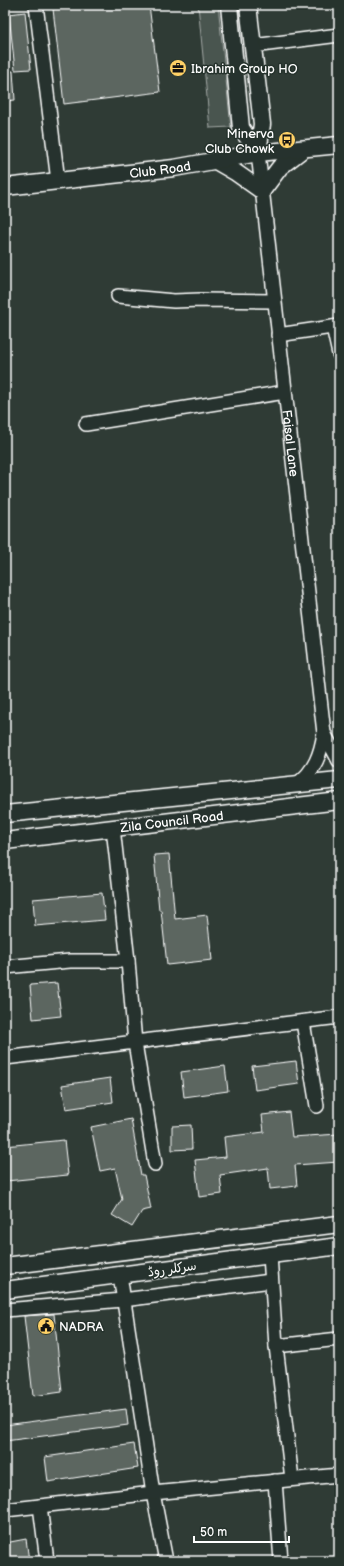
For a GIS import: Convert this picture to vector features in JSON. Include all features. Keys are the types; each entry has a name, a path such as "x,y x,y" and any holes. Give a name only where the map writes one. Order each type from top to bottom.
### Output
{"main road":[{"name":"Faisal Lane","path":"229,5 241,128 258,153"},
{"name":"Faisal Lane","path":"248,5 262,124 258,153"},
{"name":"Club Road","path":"5,187 174,168 258,153 339,146"},
{"path":"216,161 235,172 262,192 280,167 291,157 304,149"},
{"name":"Zila Council Road","path":"5,814 339,780"},
{"name":"Zila Council Road","path":"5,841 339,801"},
{"name":"سرکلر روڈ","path":"5,1266 339,1224"},
{"name":"سرکلر روڈ","path":"5,1290 339,1246"}],"street":[{"path":"36,5 58,181"},
{"path":"253,46 339,35"},
{"name":"Faisal Lane","path":"258,153 324,733 323,745 316,763 305,778 297,784"},
{"path":"118,296 174,301 274,301"},
{"path":"278,335 336,327 339,354"},
{"path":"86,424 285,392"},
{"name":"Faisal Lane","path":"324,733 339,760"},
{"path":"113,828 128,961 135,1043 155,1164"},
{"path":"5,967 70,961 128,961"},
{"path":"5,1058 339,1017"},
{"path":"303,1022 317,1106"},
{"path":"270,1255 276,1346 292,1479"},
{"path":"120,1275 153,1493 166,1561"},
{"path":"5,1310 123,1300 271,1281"},
{"path":"276,1346 339,1339"},
{"path":"5,1510 153,1493 339,1475"},
{"path":"274,1481 281,1561"},
{"path":"40,1506 47,1561"}],"shaded area":[{"path":"198,5 218,5 231,127 210,128"}],"building":[{"path":"80,5 149,5 160,92 64,104 53,9"},
{"path":"25,12 31,69 15,70 9,14"},
{"path":"5,71 13,71 15,100 5,101"},
{"path":"169,854 175,919 207,915 212,960 167,965 161,910 159,910 154,855"},
{"path":"102,893 105,920 35,926 33,899"},
{"path":"57,983 61,1016 33,1019 30,985"},
{"path":"296,1061 299,1084 255,1090 252,1066"},
{"path":"225,1066 228,1091 184,1097 181,1072"},
{"path":"110,1078 113,1102 66,1109 62,1085"},
{"path":"289,1112 292,1137 339,1134 339,1162 295,1165 297,1186 270,1189 268,1168 220,1175 222,1194 199,1197 195,1160 226,1157 224,1137 264,1132 262,1115"},
{"path":"131,1119 141,1175 144,1175 151,1209 142,1211 132,1227 112,1215 122,1199 115,1168 100,1171 91,1127"},
{"path":"191,1125 192,1149 172,1150 172,1126"},
{"path":"64,1140 68,1175 6,1181 5,1146"},
{"path":"54,1314 62,1392 33,1396 24,1316"},
{"path":"126,1409 128,1425 5,1441 5,1425"},
{"path":"134,1444 138,1468 48,1482 45,1457"},
{"path":"26,1539 29,1561 5,1561 5,1543"}],"place":[{"name":"Ibrahim Group HO","path":"178,68"},
{"name":"Minerva Club Chowk","path":"287,140"},
{"name":"NADRA","path":"46,1326"}]}
